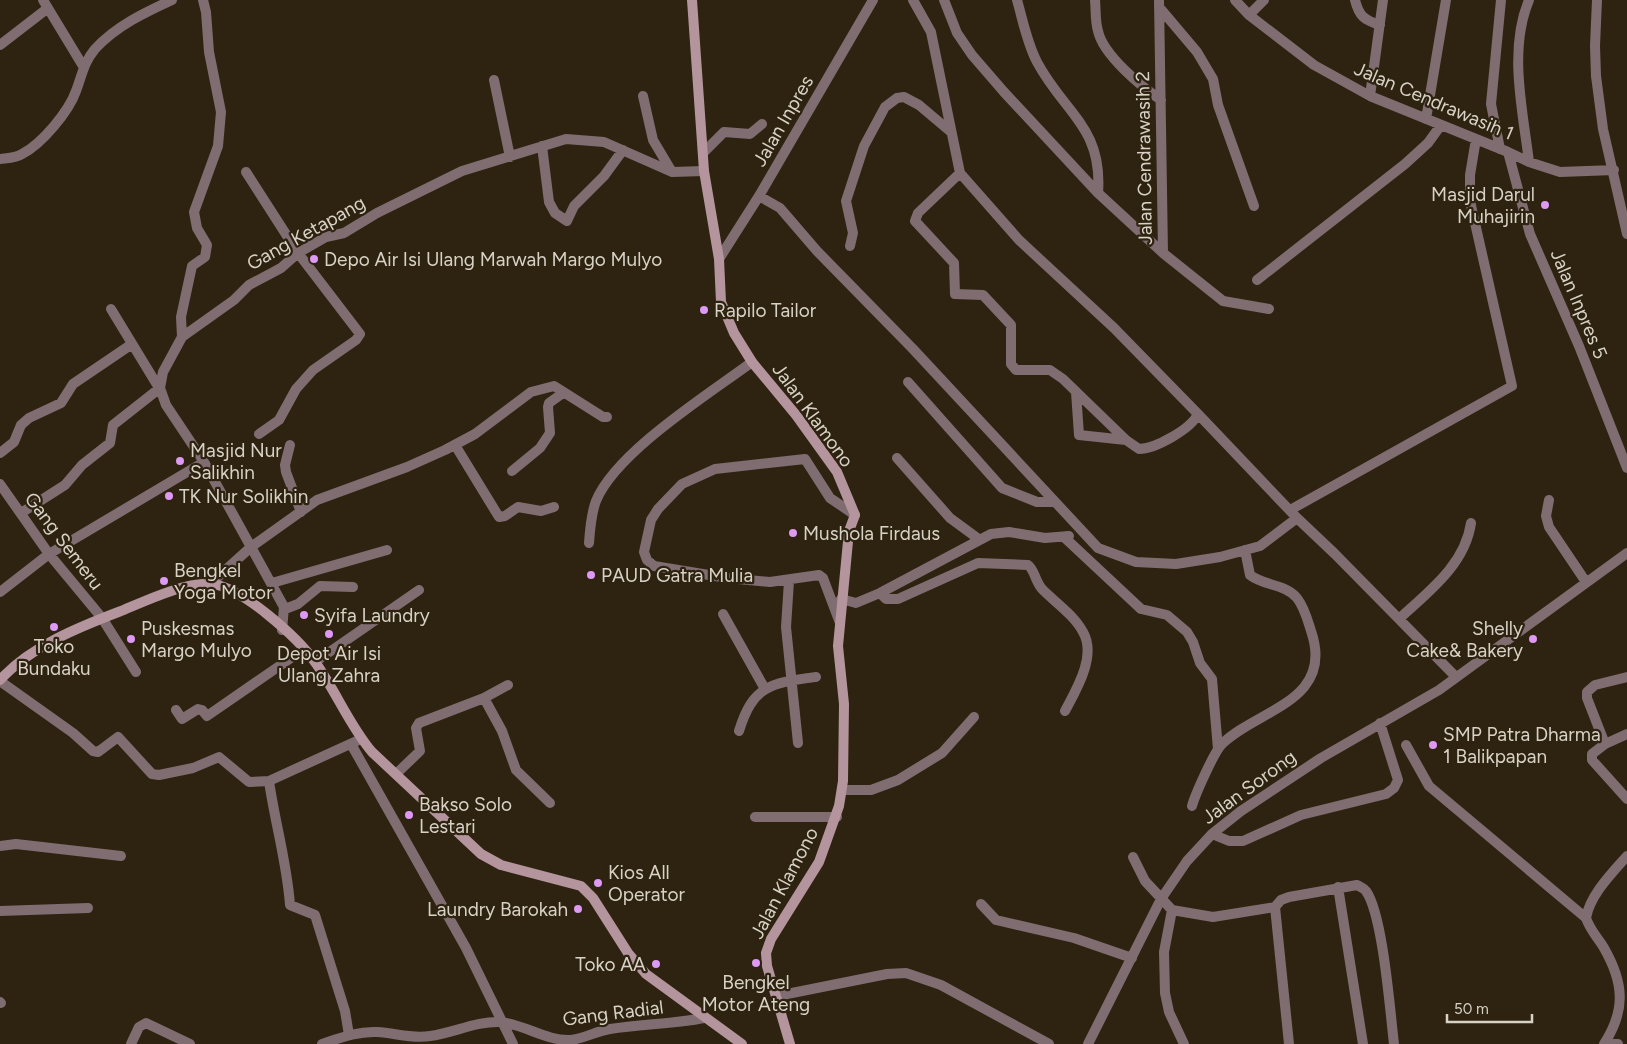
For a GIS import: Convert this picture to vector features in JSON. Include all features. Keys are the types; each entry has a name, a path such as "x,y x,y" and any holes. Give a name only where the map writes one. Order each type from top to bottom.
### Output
{"main road":[{"name":"Jalan Klamono","path":"692,0 704,171 719,259 721,302 734,333 752,362 796,415 837,472 855,515 849,532 841,599 838,646 844,704 842,790 837,817 819,862 784,916 768,947 767,966 790,1044"},
{"path":"0,680 32,653 102,618 146,600 190,587 210,584 226,587 240,594 262,610 304,649 315,662 361,739 487,858 501,865 554,877 583,888 602,911 636,963 652,978 704,1018 742,1044"}],"street":[{"path":"0,159 24,154 56,123 68,108 76,91 83,66 108,37 132,20 172,0"},
{"path":"182,338 181,317 192,266 205,257 207,246 197,228 194,212 218,146 222,112 209,52 206,12 203,0"},
{"name":"Jalan Inpres","path":"719,259 759,196 873,0"},
{"path":"944,0 957,33 972,55 1098,193 1163,253"},
{"path":"1017,0 1037,61 1055,92 1074,112 1090,137 1100,171 1098,193"},
{"path":"1095,0 1098,33 1107,50 1142,87 1161,100"},
{"name":"Jalan Cendrawasih 1","path":"1235,0 1248,15 1314,65 1370,96 1530,162 1560,172 1614,170"},
{"path":"1248,15 1264,0"},
{"path":"1355,0 1358,12 1364,20 1380,25"},
{"path":"1370,96 1383,0"},
{"path":"1426,119 1446,0"},
{"name":"Jalan Inpres 5","path":"1501,0 1492,104 1504,150 1530,234 1579,346 1627,468"},
{"path":"1529,0 1523,14 1519,34 1520,83 1530,162"},
{"path":"1597,0 1594,46 1596,76 1603,129 1624,208 1627,234"},
{"path":"919,1 931,32 960,173 1018,240 1114,328 1293,514 1456,677"},
{"path":"1159,3 1197,52 1213,79 1218,105 1254,206"},
{"name":"Jalan Cendrawasih 2","path":"1159,3 1163,253 1223,301 1269,309"},
{"path":"0,44 45,4 83,66"},
{"path":"494,80 510,157"},
{"path":"643,96 653,140 672,172 704,171"},
{"path":"850,246 853,233 846,201 864,146 889,102 904,97 911,100 951,132"},
{"path":"703,153 724,132 750,134 762,124"},
{"path":"1257,280 1405,164 1428,143 1441,125"},
{"name":"Gang Ketapang","path":"159,388 163,372 182,338 234,300 249,285 281,268 298,253 326,237 344,233 377,213 462,171 566,139 589,139 604,142 661,169 672,172"},
{"path":"759,196 780,208 817,251 913,349 1084,534 1104,551 1136,562 1176,564 1220,557 1260,546 1293,514 1512,386 1470,201 1470,175 1476,139"},
{"path":"542,146 549,202 555,213 567,221 574,206 604,176 623,150"},
{"path":"246,172 298,253 360,335 330,360 313,370 296,389 278,420 259,434"},
{"path":"960,173 918,213 915,221 954,263 955,294 983,295 1011,325 1010,364 1013,368 1016,370 1050,370 1126,440 1139,448 1144,449 1163,442 1194,423 1198,414"},
{"path":"111,309 159,388 166,405 204,462 272,584 285,609 282,630"},
{"path":"0,453 14,442 21,426 29,418 61,403 73,384 132,344"},
{"path":"589,542 596,500 616,470 640,446 752,362"},
{"path":"908,382 1002,488 1038,502 1054,502"},
{"path":"210,584 251,547 317,500 407,467 455,445 490,424 531,392 554,386 603,417 607,416"},
{"path":"21,513 66,485 82,466 110,443 113,425 159,388"},
{"path":"1076,392 1079,435 1126,440"},
{"path":"512,471 540,448 550,433 549,403 563,393"},
{"path":"290,445 285,465 286,472 301,512"},
{"path":"455,445 499,517 506,516 518,507 541,511 554,507"},
{"path":"897,458 950,518 980,540"},
{"path":"840,623 823,578 819,575 789,581 770,582 727,578 654,566 647,560 644,552 654,515 682,484 715,469 805,459 830,498 855,515"},
{"path":"0,592 49,554 204,462"},
{"name":"Gang Semeru","path":"0,484 49,554 102,618 136,672"},
{"path":"1549,500 1546,516 1550,527 1586,582"},
{"path":"1399,619 1442,579 1454,564 1469,538 1471,523"},
{"path":"841,599 856,603 880,593 992,534 1009,532 1046,538 1084,534"},
{"path":"1064,536 1141,609 1167,616 1179,623 1187,632 1193,642 1200,663 1212,679 1218,749"},
{"path":"272,584 387,550"},
{"path":"1192,806 1222,744 1289,702 1314,670 1317,655 1304,608 1297,597 1285,589 1250,575 1245,550"},
{"name":"Jalan Sorong","path":"1088,1044 1161,899 1187,861 1212,834 1276,786 1380,723 1439,690 1627,553"},
{"path":"880,593 886,599 898,599 978,563 1028,565 1037,584 1077,622 1086,639 1086,662 1080,684 1065,711"},
{"path":"789,581 786,627 798,743"},
{"path":"285,609 298,604 320,586 353,587"},
{"path":"315,662 419,590"},
{"path":"723,614 765,688"},
{"path":"176,710 182,719 198,709 208,716 304,649"},
{"path":"739,731 749,704 765,688 791,680 816,677"},
{"path":"1605,744 1587,692 1595,685 1627,677"},
{"path":"0,680 73,733 93,751 98,752 118,737 152,774 159,775 193,768 219,757 249,782 269,782 361,739"},
{"path":"396,774 420,751 416,728 418,723 484,698 508,684"},
{"path":"484,698 502,731 516,770 550,803"},
{"path":"842,790 871,790 904,776 942,753 974,717"},
{"path":"1212,834 1229,841 1243,841 1294,817 1386,794 1394,788 1398,780 1380,723"},
{"path":"1627,734 1605,744 1592,754 1592,760 1627,799"},
{"path":"351,744 466,948 513,1044"},
{"path":"1406,745 1429,786 1586,918 1615,970 1624,999 1605,1043 1618,1044"},
{"path":"269,782 276,826 287,874 290,905 315,915 340,994 349,1035"},
{"path":"755,817 837,817"},
{"path":"0,846 16,844 121,856"},
{"path":"1586,918 1588,910 1598,892 1627,856"},
{"path":"1133,857 1144,880 1172,910 1212,917 1275,906 1281,900 1289,897 1338,886 1357,885 1362,887 1372,905 1381,943 1394,1044"},
{"path":"1338,886 1363,1044"},
{"path":"980,904 996,920 1074,938 1132,958"},
{"path":"1275,906 1289,1044"},
{"path":"0,911 88,908"},
{"path":"1172,910 1164,952 1164,993 1169,1012 1184,1044"},
{"path":"777,996 876,976 906,973 941,985 1049,1044"},
{"name":"Gang Radial","path":"322,1044 349,1035 380,1032 407,1037 427,1037 482,1024 502,1022 568,1040 609,1029 671,1024 704,1018"},
{"path":"131,1044 139,1027 146,1022 190,1044"}],"place":[{"name":"Masjid Darul Muhajirin","path":"1545,205"},
{"name":"Depo Air Isi Ulang Marwah Margo Mulyo","path":"314,259"},
{"name":"Rapilo Tailor","path":"704,310"},
{"name":"Masjid Nur Salikhin","path":"180,461"},
{"name":"TK Nur Solikhin","path":"169,496"},
{"name":"Mushola Firdaus","path":"793,533"},
{"name":"PAUD Gatra Mulia","path":"591,575"},
{"name":"Bengkel Yoga Motor","path":"164,581"},
{"name":"Syifa Laundry","path":"304,615"},
{"name":"Toko Bundaku","path":"54,627"},
{"name":"Depot Air Isi Ulang Zahra","path":"329,634"},
{"name":"Puskesmas Margo Mulyo","path":"131,639"},
{"name":"Shelly Cake& Bakery","path":"1533,639"},
{"name":"SMP Patra Dharma 1 Balikpapan","path":"1433,745"},
{"name":"Bakso Solo Lestari","path":"409,815"},
{"name":"Kios All Operator","path":"598,883"},
{"name":"Laundry Barokah","path":"578,909"},
{"name":"Bengkel Motor Ateng","path":"756,963"},
{"name":"Toko AA","path":"656,964"}]}
